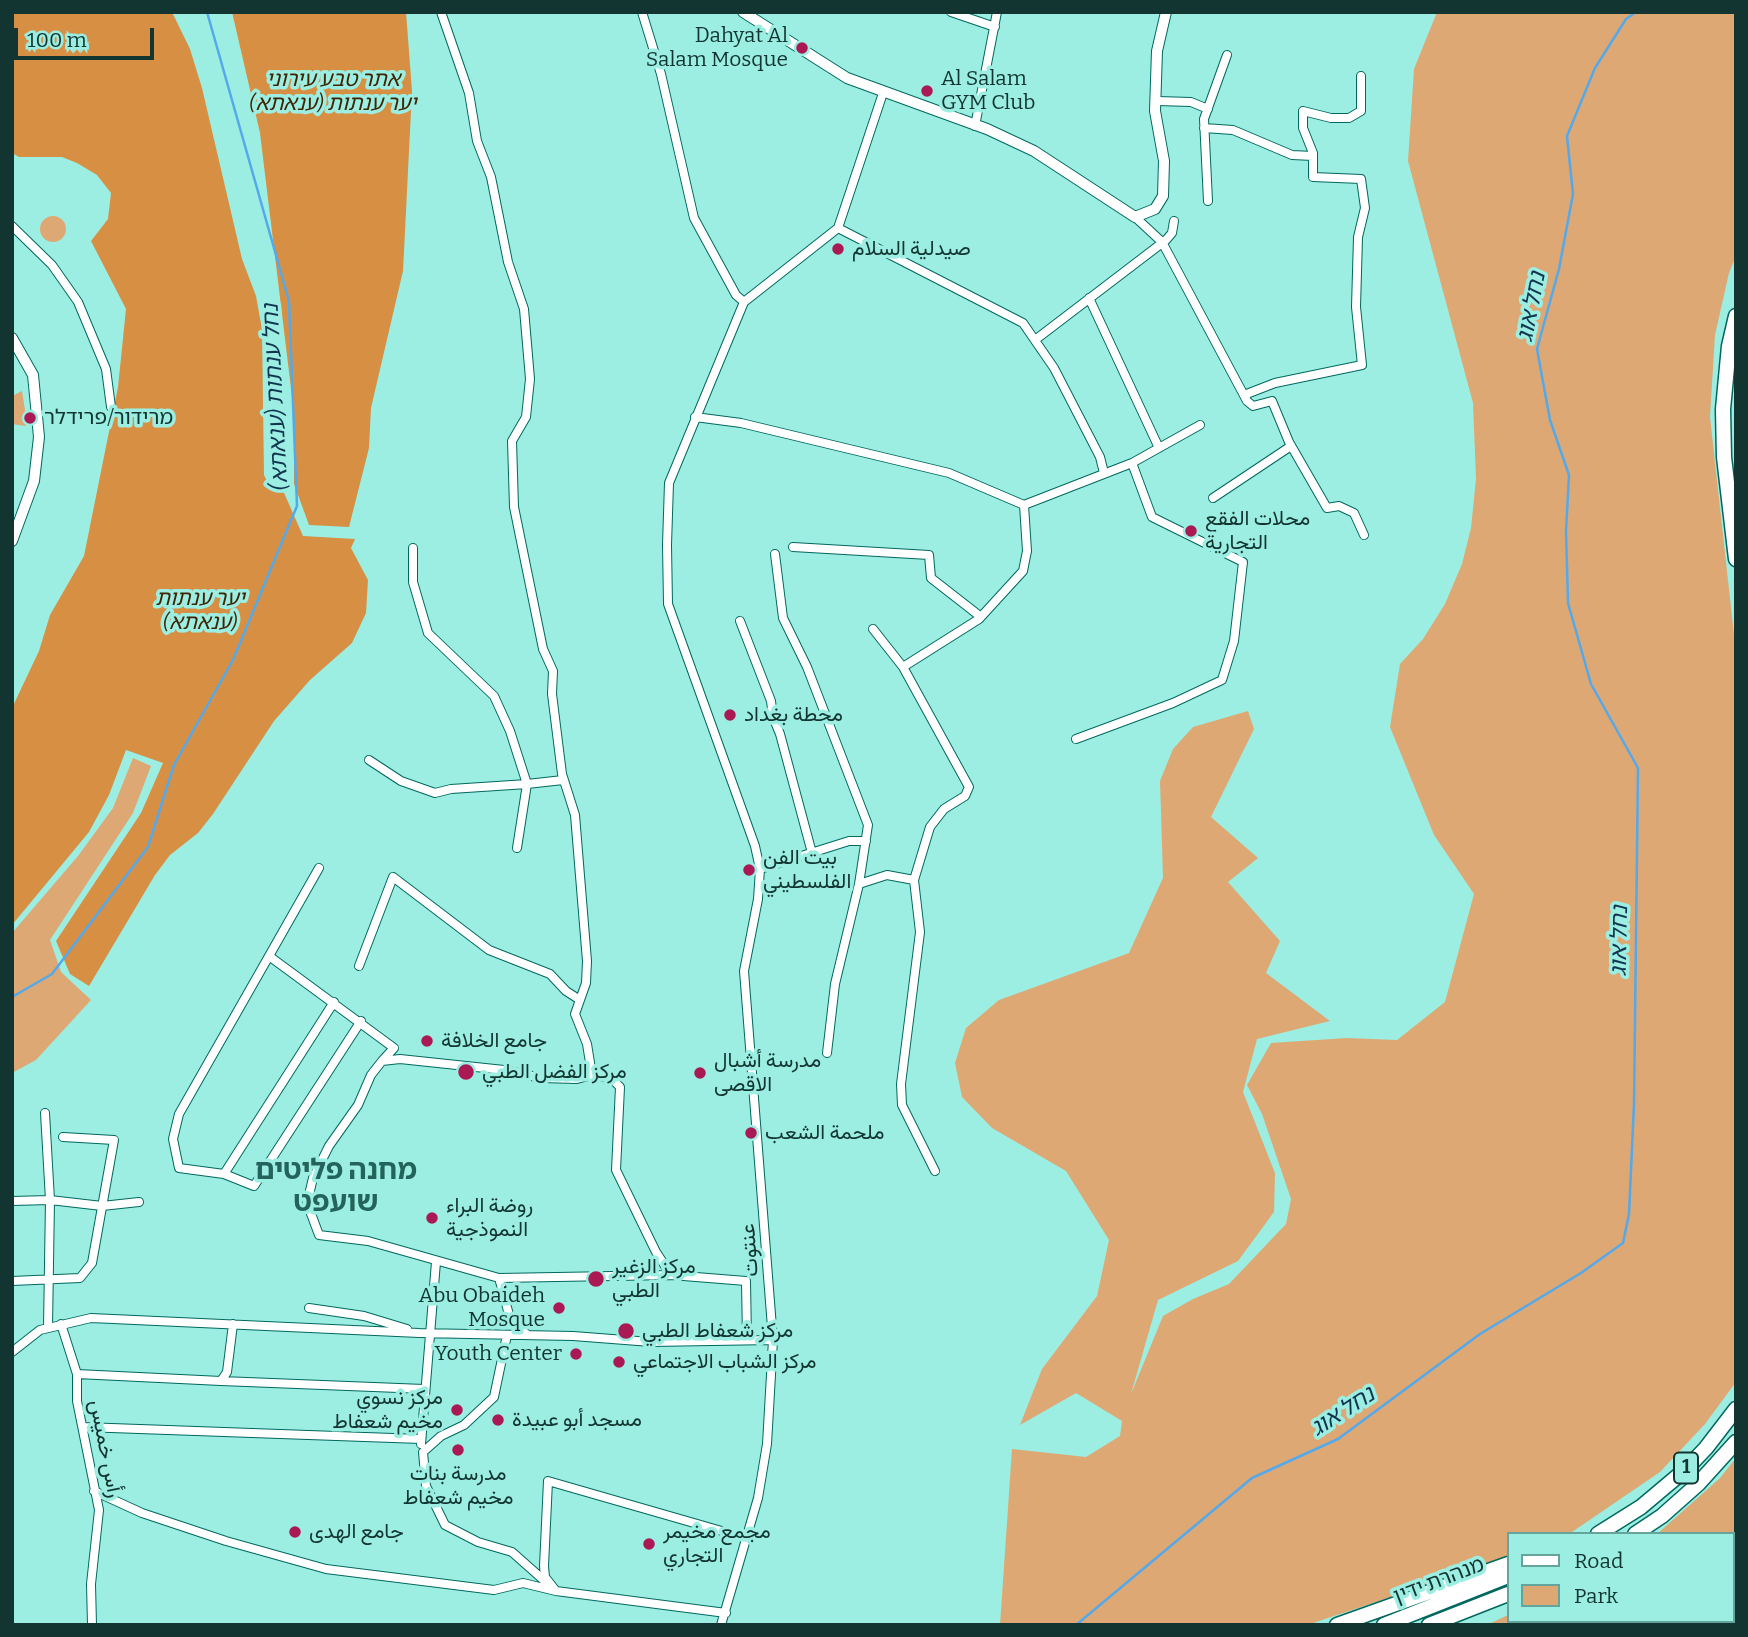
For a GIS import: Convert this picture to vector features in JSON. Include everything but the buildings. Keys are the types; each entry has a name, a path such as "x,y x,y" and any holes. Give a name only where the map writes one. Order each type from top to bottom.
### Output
{"highway":[{"path":"1736,316 1728,346 1723,409 1724,457 1736,559"},
{"name":"1","path":"1600,1532 1626,1518 1685,1470 1736,1409"},
{"name":"1","path":"1638,1532 1662,1516 1698,1484 1736,1442"},
{"path":"1337,1625 1506,1565"},
{"name":"מנהרת ידין","path":"1384,1625 1506,1577"},
{"path":"1456,1625 1506,1597"},
{"name":"מנהרת ידין","path":"1429,1625 1506,1597"}],"street":[{"path":"441,12 469,93 477,141 491,177 508,262 524,309 530,379 526,417 512,441 513,485 520,544 543,649 553,671 553,703 563,780 575,815 577,869 585,927 586,983 575,1014 587,1044 592,1075"},
{"path":"642,12 661,75 694,218 736,295 744,302 838,228 883,93"},
{"path":"743,12 828,69 1034,151 1135,217 1162,242 1244,395 1253,406 1272,401 1291,446 1327,508 1339,506 1354,513 1364,535"},
{"path":"951,12 995,27"},
{"path":"975,126 998,12"},
{"path":"1135,217 1154,209 1163,196 1164,161 1155,121 1157,51 1166,12"},
{"path":"1208,201 1204,128 1227,55"},
{"path":"1244,395 1276,383 1362,365 1356,295 1359,237 1365,208 1361,179 1313,177 1313,156 1303,128 1303,111 1349,118 1361,111 1361,76"},
{"path":"1157,101 1191,102 1208,109"},
{"path":"1204,128 1233,130 1292,155 1313,156"},
{"path":"1035,340 1162,242 1172,233 1174,221"},
{"path":"12,226 52,265 78,302 106,369 111,407"},
{"path":"838,228 986,302 1023,324 1054,368 1100,457 1104,473"},
{"path":"1089,298 1159,448"},
{"name":"عنتوت","path":"721,1625 758,1498 767,1444 773,1340 744,971 758,899 760,869 755,846 668,604 669,483 744,302"},
{"path":"12,338 33,376 38,419 37,461 23,513 12,541"},
{"path":"695,417 741,423 949,473 1024,505 1132,463 1200,425"},
{"path":"1213,498 1291,446"},
{"path":"1076,739 1173,703 1222,680 1234,641 1243,562 1152,517 1132,463"},
{"path":"903,667 981,617 1023,572 1027,551 1024,505"},
{"path":"12,508 23,513"},
{"path":"793,547 929,555 931,578 981,617"},
{"path":"413,548 413,582 428,633 494,696 510,731 527,784 517,848"},
{"path":"775,554 783,618 807,667 866,816 866,841 859,884 835,984 828,1053"},
{"path":"740,621 771,701 773,717 812,853"},
{"path":"873,629 903,667 969,787 965,796 944,809 930,827 914,880 920,932 901,1084 902,1105 935,1171"},
{"path":"369,760 401,781 435,793 451,789 563,780"},
{"path":"760,869 849,841 866,841"},
{"path":"319,868 179,1114 173,1139 179,1168 224,1174 254,1186 361,1021"},
{"path":"859,884 887,875 914,880"},
{"path":"359,966 393,877 489,950 550,974 566,991 580,1000"},
{"path":"269,956 361,1021 394,1048 371,1075 358,1105 329,1146 313,1178 307,1203 319,1235 368,1241 499,1278 671,1275 746,1281 747,1340"},
{"path":"224,1174 334,1002"},
{"path":"382,1061 400,1059 492,1069 541,1078 577,1079 592,1075 611,1078 620,1087 616,1170 656,1252 671,1275"},
{"path":"45,1113 50,1200 48,1327"},
{"path":"12,1281 80,1278 92,1263 114,1140 63,1137"},
{"path":"12,1201 50,1200 102,1206 139,1202"},
{"path":"436,1262 424,1333 421,1439 426,1486 445,1525 478,1542 512,1552 556,1591"},
{"path":"499,1278 511,1322 528,1335"},
{"path":"309,1308 364,1316 424,1333"},
{"path":"12,1352 48,1327 91,1318 651,1342 773,1340"},
{"name":"رأس خميس","path":"61,1324 77,1374 77,1401 99,1510 91,1584 92,1625"},
{"path":"221,1381 227,1371 233,1324"},
{"path":"423,1452 441,1436 464,1425 494,1397 508,1335"},
{"path":"77,1374 424,1389"},
{"path":"83,1427 421,1439"},
{"path":"556,1591 545,1577 544,1566 548,1481 746,1538"},
{"path":"94,1491 142,1513 326,1569 494,1590 523,1583 556,1591 726,1613"}],"green space":[{"name":"יער ענתות (ענאתא)","path":"12,12 172,12 190,49 202,88 242,259 256,296 262,329 264,475 268,483 281,486 303,536 355,539 351,548 368,580 366,613 352,643 310,680 274,721 213,814 198,833 170,855 155,875 89,986 70,974 56,941 141,813 163,763 126,750 109,795 89,832 12,925 12,708 39,651 50,615 84,556 118,387 126,309 91,241 108,219 111,193 97,175 77,163 62,157 19,157 12,153"},
{"name":"אתר טבע עירוני יער ענתות (ענאתא)","path":"232,12 406,12 412,91 403,271 371,408 369,448 349,527 309,525 294,484 294,413 260,133"},
{"path":"1437,12 1736,12 1736,256 1729,273 1715,335 1710,417 1736,653 1736,1382 1705,1424 1660,1472 1572,1532 1506,1532 1506,1559 1307,1625 1000,1625 1012,1449 1086,1457 1120,1436 1122,1421 1076,1393 1020,1425 1042,1369 1097,1296 1109,1240 1066,1171 992,1128 962,1097 955,1063 966,1028 999,1000 1129,953 1163,878 1160,781 1173,749 1193,727 1248,711 1254,729 1211,817 1258,858 1228,882 1280,941 1266,973 1330,1021 1257,1039 1243,1092 1275,1173 1274,1212 1238,1261 1158,1300 1131,1394 1163,1316 1193,1299 1229,1284 1286,1224 1291,1199 1262,1114 1247,1085 1271,1043 1347,1038 1397,1040 1445,1002 1474,894 1434,835 1390,727 1400,664 1423,639 1445,604 1462,564 1471,528 1476,479 1473,403 1408,161 1414,69"},
{"path":"53,216 62,220 66,229 62,238 53,242 44,238 40,229 44,220"},
{"path":"22,391 26,426 12,424 12,396"},
{"path":"133,758 151,766 133,813 50,940 61,972 91,1000 36,1060 12,1073 12,933 78,856 113,808"},
{"path":"1736,1458 1736,1625 1487,1625 1506,1616 1506,1623 1734,1623 1734,1532 1659,1532 1720,1478"}],"waterway":[{"name":"נחל ענתות (ענאתא)","path":"12,997 52,974 148,847 174,765 233,660 297,506 289,301 207,12"},
{"name":"נחל אוג","path":"1076,1625 1252,1478 1338,1439 1480,1334 1581,1273 1623,1243 1629,1214 1634,1104 1638,768 1591,684 1568,603 1566,531 1569,475 1550,420 1537,349 1559,269 1573,194 1567,136 1595,68 1626,19 1636,12"}],"place":[{"name":"Dahyat Al Salam Mosque","path":"802,48"},
{"name":"Al Salam GYM Club","path":"927,91"},
{"name":"صيدلية السلام","path":"838,249"},
{"name":"מרידור/פרידלר","path":"30,418"},
{"name":"محلات الفقع التجارية","path":"1191,531"},
{"name":"محطة بغداد","path":"730,715"},
{"name":"بيت الفن الفلسطيني","path":"749,870"},
{"name":"جامع الخلافة","path":"427,1041"},
{"name":"مركز الفضل الطبي","path":"466,1072"},
{"name":"مدرسة أشبال الاقصى","path":"700,1073"},
{"name":"ملحمة الشعب","path":"751,1133"},
{"name":"روضة البراء النموذجية","path":"432,1218"},
{"name":"مركز الزغير الطبي","path":"596,1279"},
{"name":"Abu Obaideh Mosque","path":"559,1308"},
{"name":"مركز شعفاط الطبي","path":"626,1331"},
{"name":"Youth Center","path":"576,1354"},
{"name":"مركز الشباب الاجتماعي","path":"619,1362"},
{"name":"مركز نسوي مخيم شعفاط","path":"457,1410"},
{"name":"مسجد أبو عبيدة","path":"498,1420"},
{"name":"مدرسة بنات مخيم شعفاط","path":"458,1450"},
{"name":"جامع الهدى","path":"295,1532"},
{"name":"مجمع مخيمر التجاري","path":"649,1544"}],"district":[{"name":"מחנה פליטים שועפט","path":"336,1187"}]}
